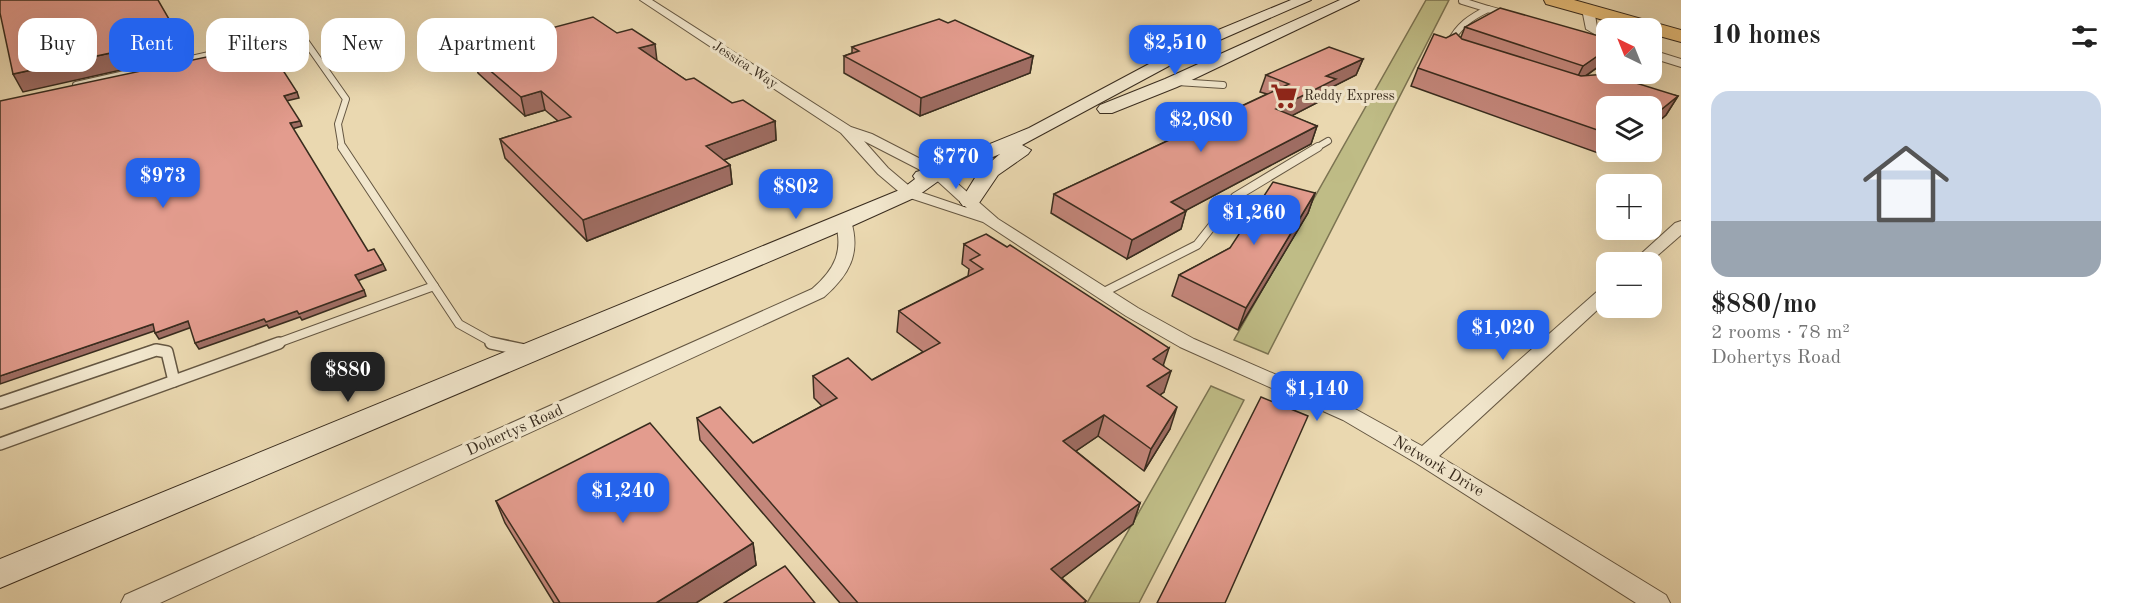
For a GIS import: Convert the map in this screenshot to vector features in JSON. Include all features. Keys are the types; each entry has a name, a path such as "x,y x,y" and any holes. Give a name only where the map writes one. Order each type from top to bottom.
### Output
{"highway":[{"path":"1553,0 1681,23"},
{"path":"1591,5 1681,36"}],"main road":[{"path":"714,273 795,230 1036,132 1200,43 1304,0"},
{"path":"970,202 980,180 1003,159 1079,120 1171,83 1352,0"},
{"path":"1036,132 1079,120"},
{"path":"0,574 714,273 843,221 901,187"}],"street":[{"name":"Jessica Way","path":"645,0 846,130 901,187"},
{"path":"1591,5 1592,29 1596,32"},
{"path":"1662,57 1681,63"},
{"name":"Jessica Way","path":"846,130 867,137 937,173"},
{"name":"Network Drive","path":"937,173 992,222 1102,293 1187,343 1350,415 1424,457 1657,603"},
{"name":"Network Drive","path":"901,187 992,222"},
{"name":"Dohertys Road","path":"134,603 818,293 830,284 849,256 849,238 843,221"},
{"path":"1651,252 1681,226"},
{"path":"1424,457 1596,302"}],"lane":[{"path":"1462,1 1509,15"},
{"path":"1456,51 1450,43 1459,24 1488,9"},
{"path":"1477,14 1487,17"},
{"path":"1581,33 1596,35"},
{"path":"70,86 275,40 306,42 346,99 338,124 342,148 459,324 473,335 498,347 531,351"},
{"path":"1102,293 1197,245 1235,196 1328,141"},
{"path":"0,444 434,286"},
{"path":"0,403 156,350 167,352 174,381"}],"shaded area":[{"path":"1426,0 1449,0 1268,354 1234,340"},
{"path":"1211,386 1244,400 1139,603 1087,603"}],"building":[{"path":"0,0 158,0 168,18 109,18 109,53 97,56 97,18 18,18 18,72 22,72 13,74 0,13"},
{"path":"1500,8 1596,35 1596,57 1583,66 1465,27"},
{"path":"593,17 617,33 632,29 655,44 639,48 686,80 694,78 732,103 743,100 775,121 706,146 730,165 583,220 500,139 571,117 541,91 521,97 492,72 557,72 557,27"},
{"path":"939,19 948,23 955,20 1033,56 921,98 844,56 859,51 852,47"},
{"path":"1456,33 1462,39 1581,76 1596,75 1596,84 1639,84 1678,96 1662,109 1662,96 1596,96 1596,130 1418,68 1434,34 1446,38"},
{"path":"1329,47 1363,59 1326,76 1336,79 1276,109 1317,126 1171,202 1186,211 1132,240 1054,194 1289,84 1266,75"},
{"path":"206,57 206,72 284,72 297,92 284,96 300,121 290,123 368,251 374,249 383,264 355,275 364,290 299,314 297,311 266,322 264,319 195,343 188,321 155,333 153,324 0,376 0,101 136,72 194,72 194,60"},
{"path":"1273,182 1315,193 1246,308 1179,275 1230,248"},
{"path":"986,234 1007,247 1010,245 1169,348 1153,359 1171,371 1147,386 1177,407 1151,449 1104,415 1063,441 1140,503 1051,569 1086,601 1083,603 858,603 697,418 720,407 753,443 837,398 813,376 848,358 872,380 940,343 899,311 983,269 970,260 980,255 964,244"},
{"path":"1261,397 1308,416 1225,603 1157,603"},
{"path":"650,423 753,543 656,603 560,603 496,501"},
{"path":"785,566 815,603 724,603"}],"place":[{"name":"Reddy Express","path":"1284,96"}]}
